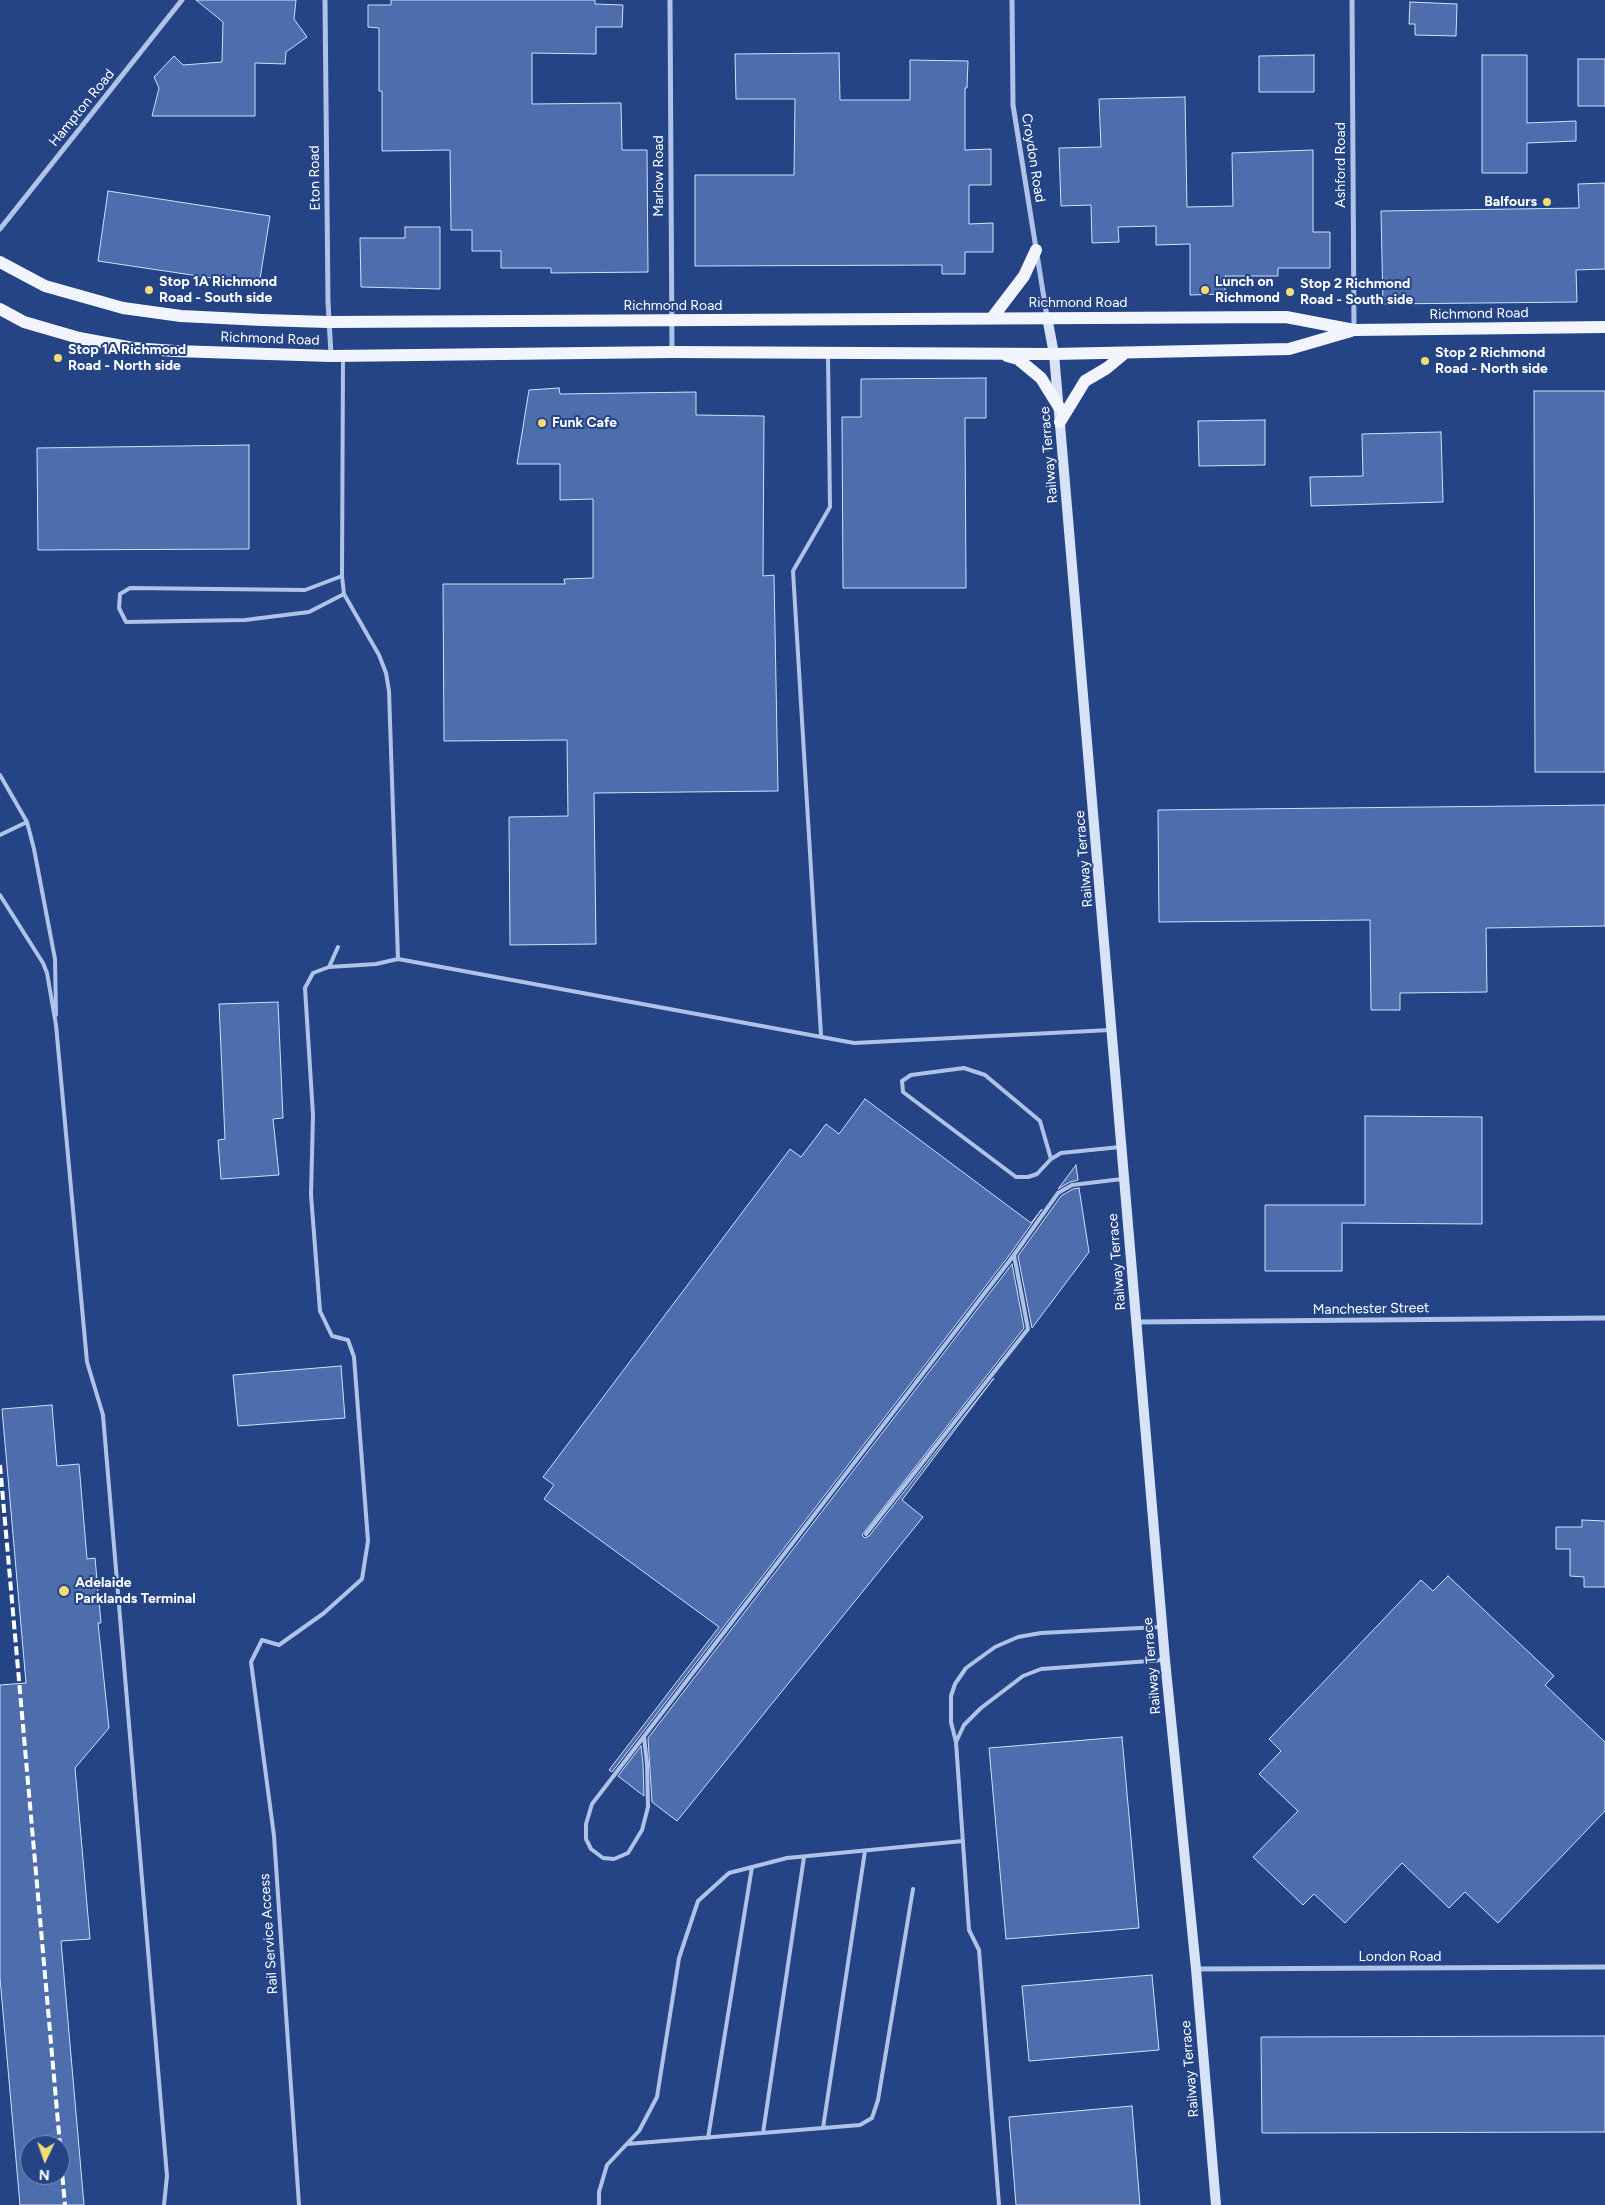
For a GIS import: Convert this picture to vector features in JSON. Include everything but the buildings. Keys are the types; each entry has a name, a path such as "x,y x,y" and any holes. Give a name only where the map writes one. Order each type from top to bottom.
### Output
{"main road":[{"path":"992,318 1024,276 1036,250"},
{"name":"Richmond Road","path":"0,262 46,286 123,308 181,316 328,322 1286,317 1354,330 1605,327"},
{"name":"Richmond Road","path":"0,309 24,322 79,338 133,348 175,351 337,355 672,352 1054,354 1289,349 1354,330"},
{"name":"Railway Terrace","path":"1047,318 1054,354 1059,407 1162,1627 1196,1969 1216,2205"},
{"path":"1060,422 1085,381 1107,368 1125,353"},
{"path":"1000,354 1018,360 1041,378 1059,407"}],"street":[{"name":"Hampton Road","path":"0,229 182,0"},
{"name":"Eton Road","path":"325,0 328,322 337,355"},
{"name":"Marlow Road","path":"670,0 672,352"},
{"name":"Croydon Road","path":"1012,0 1013,105 1047,318"},
{"name":"Ashford Road","path":"1352,0 1354,330"},
{"name":"Manchester Street","path":"1136,1322 1605,1318"},
{"name":"London Road","path":"1196,1969 1605,1967"}],"lane":[{"path":"821,1036 793,571 830,508 828,353"},
{"path":"337,355 344,594 379,655 386,673 389,691 398,959"},
{"path":"342,576 305,590 130,588 120,594 119,608 126,622 245,620 309,612 344,594"},
{"path":"0,775 27,822 55,959 56,1025 87,1362 103,1415 167,2176 164,2205"},
{"path":"0,835 27,822"},
{"path":"0,895 43,963 47,973 56,1025"},
{"path":"338,947 329,967 376,964 398,959 854,1043 1112,1030"},
{"name":"Rail Service Access","path":"300,2205 274,1836 251,1662 262,1640 278,1645 324,1613 362,1579 368,1541 354,1357 348,1340 332,1336 320,1311 311,1195 313,1115 305,988 313,973 329,967"},
{"path":"1051,1159 1040,1121 984,1075 964,1068 911,1075 902,1081 903,1092 1016,1177 1028,1177 1037,1174 1051,1159 1062,1153 1122,1146"},
{"path":"644,1737 648,1807 642,1830 628,1853 614,1859 603,1858 591,1850 586,1839 586,1824 592,1804 1014,1255 1058,1193 1072,1185 1124,1179"},
{"path":"866,1534 1028,1328 1014,1255"},
{"path":"1000,2205 980,1950 969,1930 956,1742 951,1722 950,1696 955,1684 966,1668 995,1646 1018,1637 1041,1633 1162,1627"},
{"path":"956,1742 964,1725 981,1708 1023,1676 1042,1669 1165,1660"},
{"path":"599,2205 598,2192 607,2165 639,2131 657,2097 679,1958 698,1901 729,1873 787,1858 963,1841"},
{"path":"822,2128 865,1851"},
{"path":"763,2133 804,1857"},
{"path":"708,2138 752,1867"},
{"path":"626,2144 860,2125 872,2118 878,2100 913,1889"}],"railway":[{"path":"0,1465 59,2135"},
{"path":"63,2185 65,2205"}],"place":[{"name":"Balfours","path":"1547,202"},
{"name":"Stop 1A Richmond Road - South side","path":"149,290"},
{"name":"Lunch on Richmond","path":"1205,290"},
{"name":"Stop 2 Richmond Road - South side","path":"1290,292"},
{"name":"Stop 1A Richmond Road - North side","path":"58,358"},
{"name":"Stop 2 Richmond Road - North side","path":"1425,361"},
{"name":"Funk Cafe","path":"542,423"},
{"name":"Adelaide Parklands Terminal","path":"64,1591"}]}
